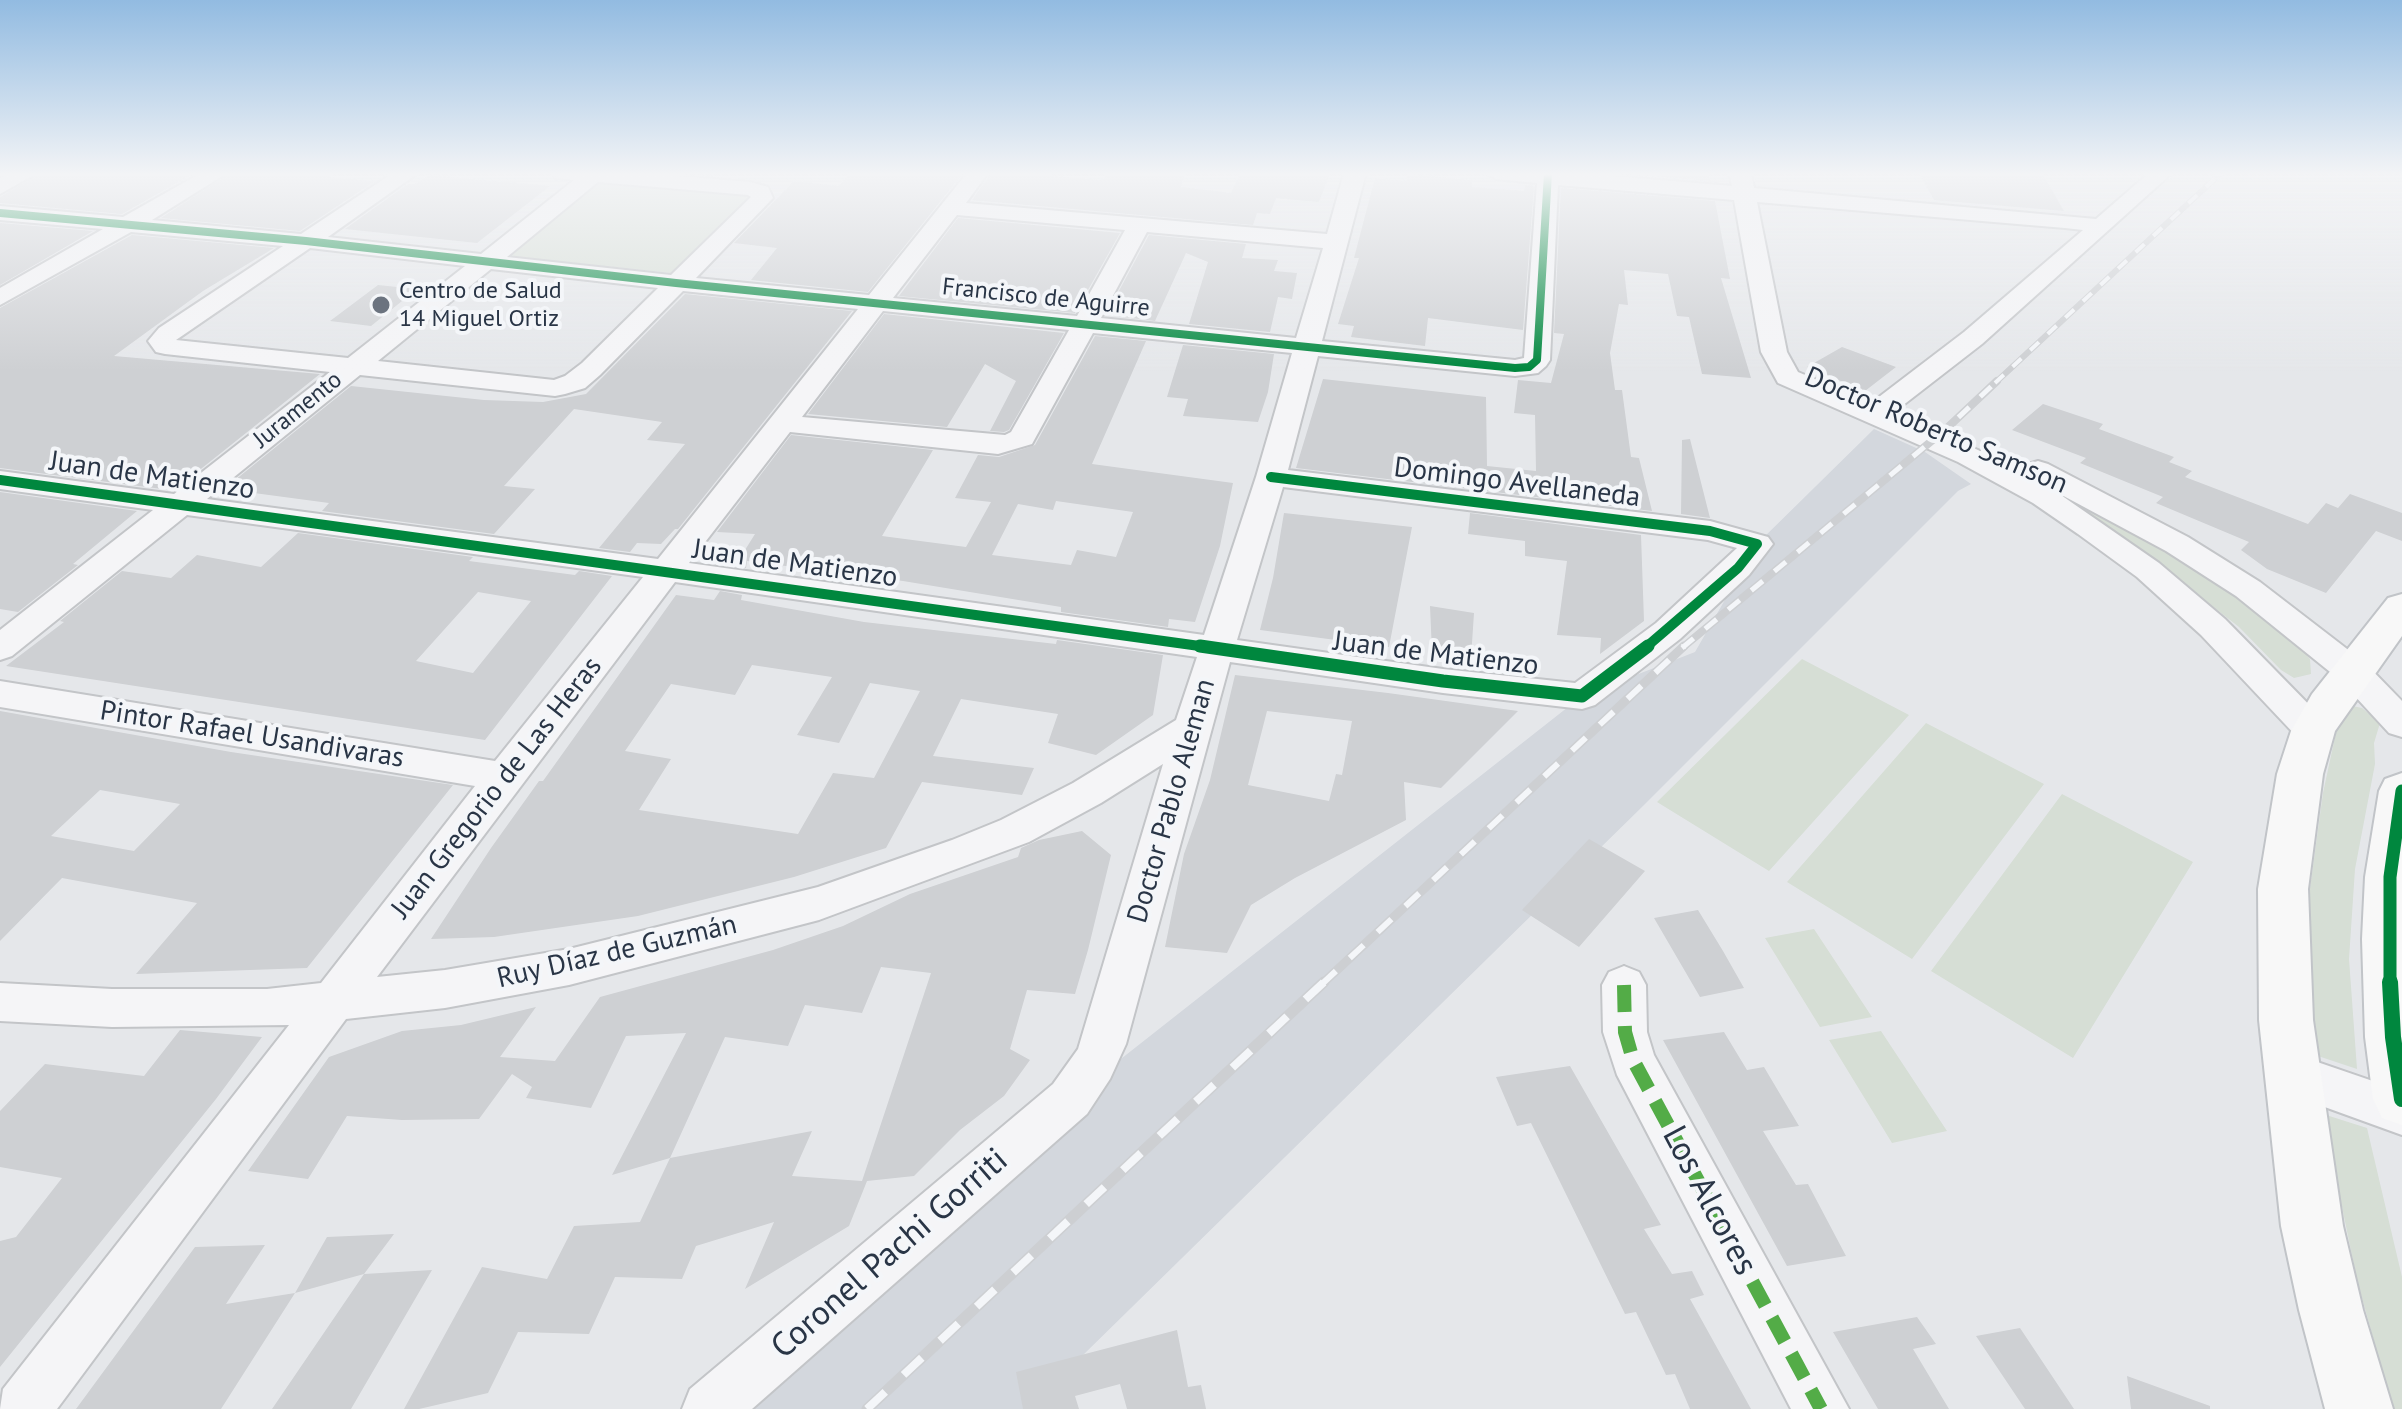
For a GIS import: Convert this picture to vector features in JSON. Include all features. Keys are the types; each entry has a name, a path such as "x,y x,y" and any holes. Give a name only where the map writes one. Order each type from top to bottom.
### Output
{"main road":[{"path":"2359,1409 2331,1310 2312,1226 2291,1074 2282,949 2283,889 2300,774 2313,731 2352,671 2402,607"},
{"path":"2402,791 2390,877 2388,939 2393,1037 2402,1099"}],"street":[{"path":"0,298 103,239"},
{"name":"Francisco de Aguirre","path":"281,239 876,304 1515,368 1529,367 1537,360 1544,239"},
{"path":"309,239 168,333 161,341 165,346 540,388 575,382 721,239"},
{"name":"Juramento","path":"0,648 515,239"},
{"name":"Juan Gregorio de Las Heras","path":"23,1409 504,777 927,239"},
{"path":"782,423 998,445 1022,438 1132,239"},
{"path":"1298,239 1338,242"},
{"name":"Doctor Pablo Aleman","path":"1070,1099 1094,1064 1103,1044 1192,728 1271,477 1339,239"},
{"name":"Doctor Roberto Samson","path":"1753,239 1774,352 1788,377 1999,451 2165,538 2248,589 2352,671 2402,724"},
{"path":"1879,410 1973,338 2086,239"},
{"name":"Doctor Roberto Samson","path":"1879,410 2008,477 2089,527 2148,570 2213,627 2313,731"},
{"name":"Domingo Avellaneda","path":"1271,477 1710,531 1757,544 1738,568 1668,631 1582,696"},
{"name":"Juan de Matienzo","path":"0,480 666,570 1443,681 1582,696"},
{"name":"Pintor Rafael Usandivaras","path":"0,694 504,777"},
{"name":"Ruy Díaz de Guzmán","path":"0,1002 112,1008 267,1008 445,989 569,967 819,903 1015,831 1087,793 1192,728"},
{"name":"Los Alcores","path":"1624,985 1625,1032 1633,1060 1821,1409"},
{"path":"2291,1074 2402,1113"},
{"name":"Coronel Pachi Gorriti","path":"710,1409 1070,1099"}],"shaded area":[{"path":"528,239 708,239 672,273 506,256"},
{"path":"1874,429 1925,452 1971,484 1958,491 1643,806 1028,1409 710,1409 1070,1099 1582,696 1695,652 1757,544"},
{"path":"2046,487 2160,545 2226,589 2296,643 2310,659 2311,674 2294,678 2281,670 2239,627 2166,570"},
{"path":"1802,659 1909,715 1769,871 1657,802"},
{"path":"2348,705 2362,708 2380,723 2374,743 2375,764 2355,869 2349,959 2357,1069 2315,1055 2304,932 2323,793 2341,709"},
{"path":"1926,723 2044,784 1912,959 1787,882"},
{"path":"2062,794 2193,862 2073,1058 1931,971"},
{"path":"1814,929 1872,1017 1820,1027 1765,938"},
{"path":"1881,1031 1947,1131 1892,1143 1829,1040"},
{"path":"2323,1114 2367,1128 2402,1277 2402,1409 2393,1409 2357,1280"}],"building":[{"path":"0,239 80,239 0,285"},
{"path":"125,239 173,239 274,248 203,291 114,356 320,374 182,484 171,482 162,489 0,468 0,308"},
{"path":"437,239 482,239 477,243"},
{"path":"738,239 911,239 868,292 751,280 777,248 734,243"},
{"path":"942,239 1117,239 1075,313 899,296"},
{"path":"1147,239 1246,244 1242,258 1278,260 1274,271 1297,273 1292,299 1278,297 1270,332 1189,324 1208,262 1186,253 1155,321 1106,315"},
{"path":"1359,239 1530,239 1523,330 1428,318 1425,346 1351,337 1354,326 1338,324 1359,258 1354,258"},
{"path":"1559,239 1722,239 1730,279 1721,278 1751,378 1702,374 1689,317 1677,316 1668,274 1624,270 1628,305 1619,304 1610,353 1615,390 1622,390 1631,457 1639,458 1652,511 1296,468 1323,379 1486,397 1487,466 1536,471 1535,415 1514,413 1518,380 1551,383 1564,334 1554,333"},
{"path":"378,285 417,289 371,326 330,321"},
{"path":"685,294 852,311 678,529 661,544 637,543 630,552 599,548 685,444 647,440 662,422 574,409 504,486 535,489 494,534 322,511 329,503 224,489 351,386 484,400 543,402 586,394"},
{"path":"884,314 1064,333 1009,430 1004,432 990,431 1016,381 985,364 947,427 808,414"},
{"path":"1095,336 1146,341 1092,464 1233,483 1220,546 1195,622 1169,619 1168,627 1061,612 1061,607 903,581 747,561 746,568 735,566 755,534 717,532 791,435 933,450 882,536 966,547 991,502 955,498 978,455 999,457 1035,445","holes":["1056,501 1133,512 1116,557 1077,550 1071,565 992,555 1018,504 1053,510"]},
{"path":"1183,345 1274,354 1268,392 1258,422 1183,416 1188,399 1167,397"},
{"path":"1842,347 1896,367 1865,391 1807,367"},
{"path":"2043,404 2103,424 2099,429 2174,457 2169,462 2192,471 2185,477 2308,524 2326,503 2338,508 2350,494 2402,513 2402,541 2376,531 2326,593 2267,569 2241,550 2249,542 2156,503 2163,497 2080,463 2086,458 2012,430"},
{"path":"1690,439 1710,518 1681,514 1682,440"},
{"path":"0,492 137,511 73,564 78,565 18,612 0,609"},
{"path":"1284,513 1412,527 1389,647 1260,630"},
{"path":"1470,513 1641,535 1644,621 1600,654 1601,638 1557,635 1567,561 1525,556 1525,541 1468,534"},
{"path":"298,533 473,557 469,561 575,575 579,571 612,576 485,740 6,666 64,622 60,621 122,571 171,578 197,555 261,567","holes":["478,592 531,601 473,673 416,661"]},
{"path":"720,591 742,595 741,600 864,622 1056,644 1057,640 1163,655 1153,715 1096,755 1048,743 1058,714 961,699 933,756 1034,768 1022,795 922,782 886,848 794,877 638,916 494,937 431,939 491,848 539,781 543,781 676,595 714,600","holes":["752,665 832,677 797,735 839,743 870,683 920,691 874,778 833,773 798,834 639,810 671,759 625,751 671,684 735,695"]},
{"path":"1430,606 1474,613 1471,658 1432,652"},
{"path":"1235,675 1518,711 1441,788 1404,782 1406,820 1295,878 1251,905 1227,953 1165,947 1184,854 1210,780","holes":["1267,711 1352,721 1342,775 1336,774 1329,801 1248,785"]},
{"path":"0,711 231,752 453,785 307,968 136,974 197,903 62,878 0,941","holes":["100,790 180,804 134,851 51,836"]},
{"path":"1082,831 1111,855 1075,994 1027,990 1010,1049 1030,1060 1004,1096 960,1130 914,1176 867,1181 849,1226 745,1289 774,1222 696,1246 682,1279 615,1277 589,1334 518,1332 488,1393 419,1409 404,1409 482,1267 547,1279 574,1226 640,1222 670,1158 612,1175 686,1033 626,1036 591,1108 526,1098 532,1087 512,1074 479,1119 402,1120 347,1116 308,1179 248,1171 329,1057 402,1031 461,1025 536,1007 500,1057 555,1061 600,997 773,950 843,926 910,894 1018,857 1021,848 1039,840","holes":["881,967 931,973 862,1181 792,1176 812,1131 670,1158 725,1037 788,1046 805,1005 862,1013"]},
{"path":"1589,839 1645,871 1579,947 1522,910"},
{"path":"1698,910 1744,988 1700,997 1654,918"},
{"path":"180,1030 262,1037 216,1099 0,1367 0,1241 16,1237 62,1178 0,1167 0,1111 45,1064 144,1076"},
{"path":"1724,1032 1747,1070 1764,1067 1799,1126 1763,1131 1796,1185 1808,1184 1846,1256 1787,1266 1663,1040"},
{"path":"1570,1066 1661,1225 1644,1229 1672,1274 1692,1271 1704,1295 1690,1299 1751,1409 1690,1409 1675,1374 1666,1375 1636,1312 1625,1314 1531,1123 1517,1126 1496,1077"},
{"path":"394,1234 364,1274 295,1293 327,1237"},
{"path":"265,1245 226,1304 295,1293 221,1409 76,1409 195,1247"},
{"path":"432,1270 351,1409 272,1409 364,1274"},
{"path":"1917,1317 1936,1344 1913,1349 1949,1409 1878,1409 1833,1332"},
{"path":"2020,1328 2074,1409 2025,1409 1976,1336"},
{"path":"1177,1330 1188,1387 1201,1385 1206,1409 1127,1409 1120,1384 1075,1396 1079,1409 1023,1409 1016,1372"},
{"path":"2127,1376 2210,1406 2210,1409 2131,1409"}],"railway":[{"path":"1995,383 2150,239"},
{"path":"1682,648 1946,429 1997,381"},
{"path":"1322,984 1684,646"},
{"path":"867,1409 1324,982"}],"marked path":[{"path":"1624,985 1625,1032 1633,1060 1821,1409"}],"cycle path":[{"path":"281,239 676,283 1515,368 1529,367 1537,360 1544,239"},
{"path":"0,480 666,570 1443,681 1582,696 1668,631 1738,568 1757,544 1710,531 1271,477"},
{"path":"2402,791 2390,877 2388,939 2393,1037 2402,1099"}],"place":[{"name":"Centro de Salud 14 Miguel Ortiz","path":"381,305"}]}
